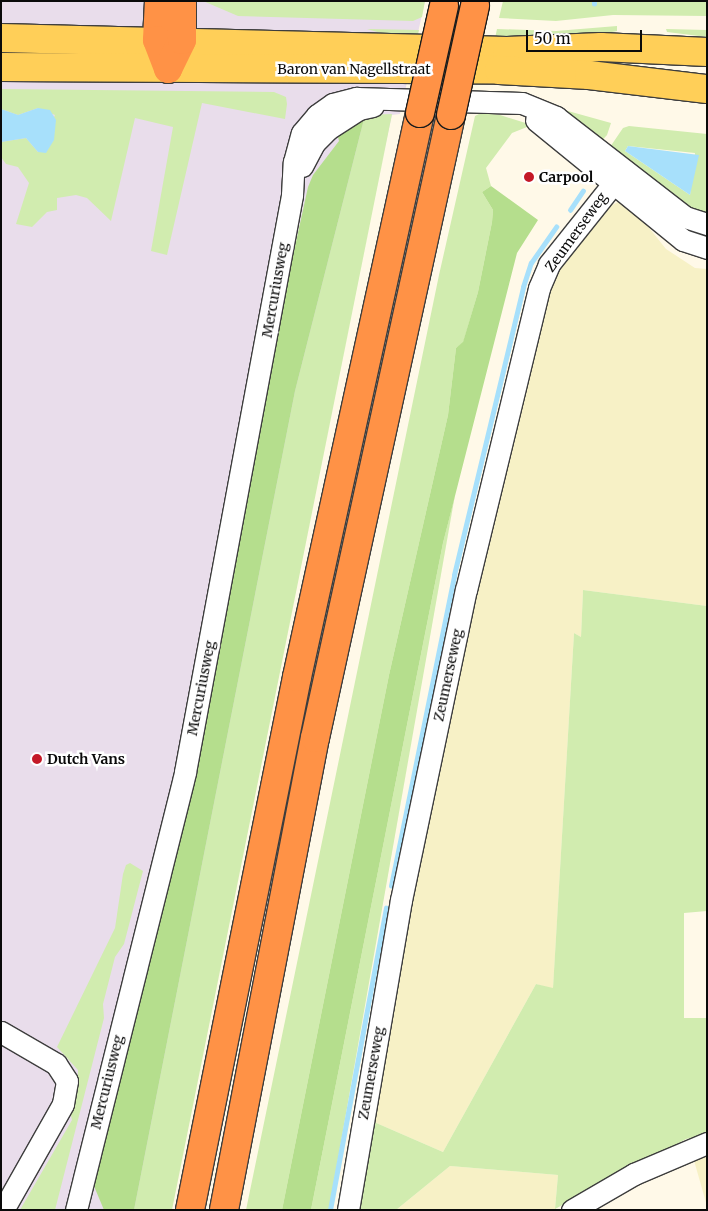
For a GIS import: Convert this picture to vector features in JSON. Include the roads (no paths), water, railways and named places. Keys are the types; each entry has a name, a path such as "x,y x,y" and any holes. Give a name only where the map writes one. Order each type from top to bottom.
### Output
{"highway":[{"path":"159,1 170,40"},
{"path":"168,70 170,40 182,1"},
{"path":"190,1210 297,677 445,4"},
{"path":"224,1210 315,738 476,4"}],"main road":[{"name":"Baron van Nagellstraat","path":"1,38 170,40 402,49 507,51 601,47 707,52"},
{"name":"Baron van Nagellstraat","path":"1,67 168,70 499,70 590,75 707,89"}],"street":[{"name":"Mercuriusweg","path":"76,1210 83,1175 185,772 292,195 302,164 315,142 328,128 359,110 386,102 529,105 556,117 683,240 707,248"},
{"name":"Mercuriusweg","path":"618,176 685,216 707,224"},
{"name":"Zeumerseweg","path":"348,1210 401,900 466,590 539,288 549,264 618,176"},
{"path":"1,1032 56,1064 67,1081 62,1104 3,1210"},
{"path":"572,1210 634,1174 707,1143"},
{"name":"Mercuriusweg","path":"66,1210 83,1175"}],"water":[{"path":"38,108 50,110 56,120 54,140 46,153 38,152 26,138 1,142 1,109 18,115"},
{"path":"628,146 699,155 690,195 625,151"}],"waterway":[{"path":"570,210 583,191"},
{"path":"391,886 454,575 523,287 531,263 556,227"},
{"path":"330,1210 386,908"}],"place":[{"name":"Carpool","path":"529,177"},
{"name":"Dutch Vans","path":"37,759"}]}
